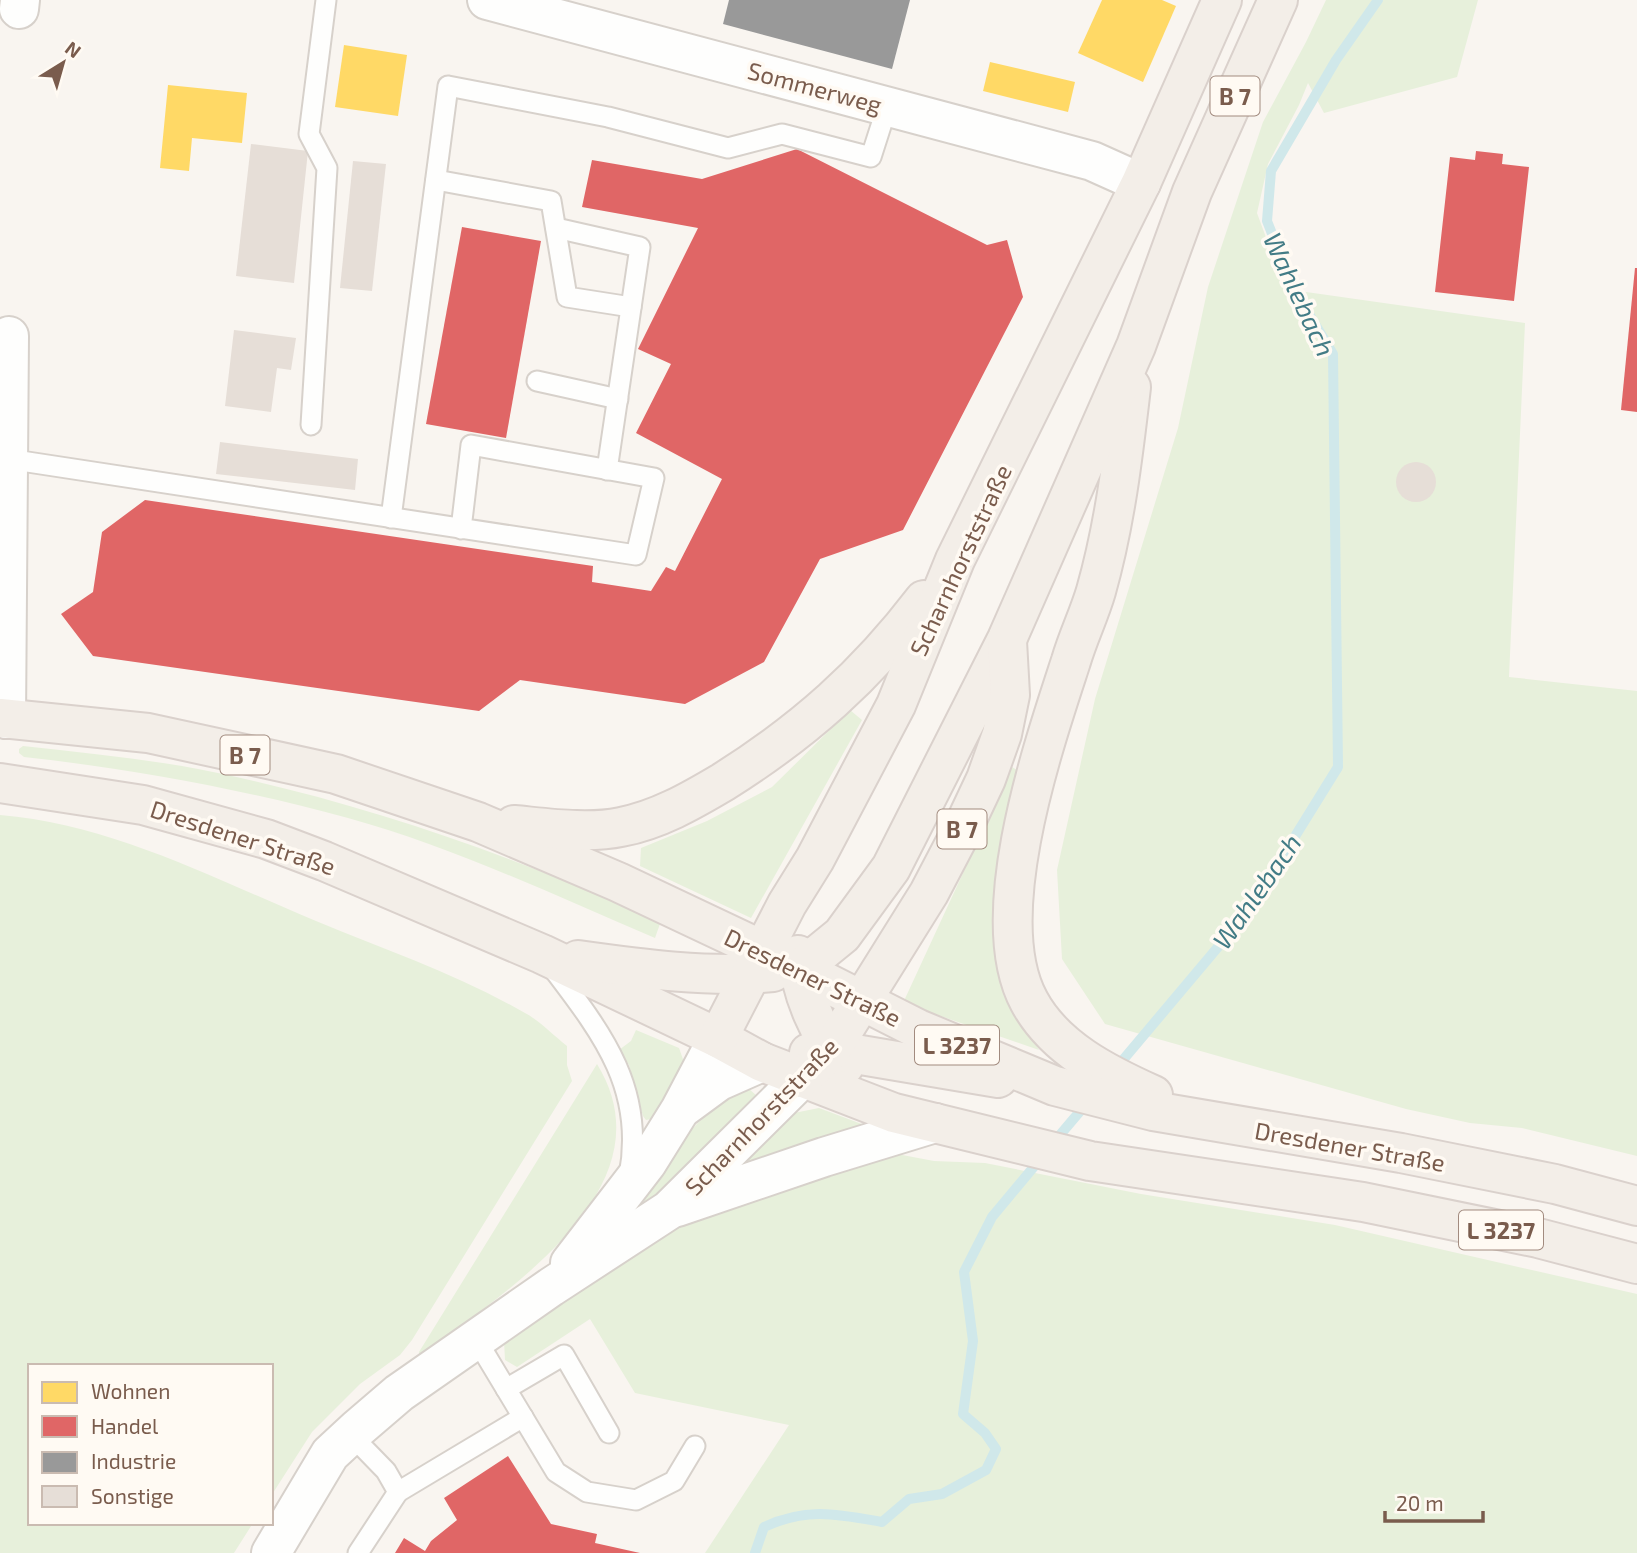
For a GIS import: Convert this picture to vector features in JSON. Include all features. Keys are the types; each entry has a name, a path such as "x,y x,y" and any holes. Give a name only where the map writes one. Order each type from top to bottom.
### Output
{"main road":[{"name":"Scharnhorststraße","path":"718,1038 787,904 815,859 896,705 956,560 1141,183 1222,0"},
{"name":"Scharnhorststraße","path":"799,970 842,935 891,868 1007,639 1136,346 1192,192 1278,0"},
{"path":"1136,346 1112,529 1095,594 1071,660 1024,820 1015,877 1013,937 1020,980 1028,1000 1056,1038 1076,1053 1148,1093 1220,1123"},
{"path":"478,822 560,830 620,828 676,810 746,767 845,691 897,636 956,560"},
{"name":"Scharnhorststraße","path":"802,1078 831,1050 929,893 986,779 1002,734 1010,695 1007,639"},
{"name":"Dresdener Straße","path":"2,726 162,736 336,775 478,822 618,882 756,962"},
{"name":"Dresdener Straße","path":"0,783 143,805 266,839 324,860 542,954 718,1038 762,1062 894,1113 1090,1161 1363,1202 1538,1238 1637,1264"},
{"path":"815,859 797,951 799,970 831,1050 867,1091 894,1113"},
{"path":"542,954 676,971 756,962 799,970"},
{"name":"Dresdener Straße","path":"799,970 918,1029 1055,1086 1153,1111 1401,1153 1555,1184 1637,1206"},
{"path":"762,1062 831,1050 928,1068 1055,1086"}],"street":[{"name":"Sommerweg","path":"487,0 553,9 887,107 1092,160 1141,183"},
{"path":"2,726 9,336"},
{"name":"Scharnhorststraße","path":"551,1287 647,1163 680,1110 718,1038"},
{"name":"Scharnhorststraße","path":"680,1110 719,1081 762,1062"},
{"name":"Scharnhorststraße","path":"271,1553 330,1454 351,1435 399,1394 476,1339 668,1210 802,1078"},
{"name":"Scharnhorststraße","path":"668,1210 935,1123"}],"lane":[{"path":"311,425 327,168 309,134 326,0"},
{"path":"391,518 448,86 608,117 728,148 782,134 871,157 887,107"},
{"path":"436,180 551,201 567,297 631,307"},
{"path":"555,228 640,247 607,470"},
{"path":"537,382 618,398"},
{"path":"5,484 391,518 636,555 654,478 471,445 461,528"},
{"path":"542,954 592,1020 620,1070 629,1100 632,1128 631,1168 626,1190"},
{"path":"476,1339 556,1472 587,1492 636,1500 674,1481 695,1446"},
{"path":"506,1390 564,1355 609,1433"},
{"path":"358,1553 398,1492 523,1417"},
{"path":"351,1435 386,1471 398,1492"}],"green space":[{"path":"1326,0 1478,0 1457,77 1324,113 1308,83 1268,164 1257,213 1285,289 1525,323 1509,677 1637,691 1637,1156 1522,1128 1470,1123 1406,1109 1105,1024 1062,959 1057,870 1095,699 1178,428 1208,287 1263,122"},
{"path":"850,710 862,720 751,918 640,866 641,848 707,821 772,787"},
{"path":"23,746 182,766 305,794 485,850 661,921 655,938 503,873 426,843 348,818 227,789 146,774 24,757 19,753"},
{"path":"1012,767 1025,775 1021,1020 1039,1050 903,1003"},
{"path":"0,815 82,829 201,871 500,999 531,1016 567,1046 567,1065 572,1081 412,1340 400,1355 360,1384 312,1432 273,1493 273,1364 28,1364 28,1525 252,1525 234,1553 0,1553"},
{"path":"636,1030 679,1048 684,1062 656,1118 646,1120 629,1065 619,1050 631,1041"},
{"path":"597,1064 615,1110 613,1154 596,1195 568,1234 532,1270 419,1357 419,1352"},
{"path":"738,1089 749,1089 757,1096 756,1106 628,1222 651,1184 689,1132 720,1102"},
{"path":"819,1108 867,1126 749,1167 746,1162 794,1113"},
{"path":"897,1154 934,1161 985,1163 1141,1194 1335,1225 1637,1294 1637,1553 705,1553 789,1425 635,1393 590,1319 517,1367 505,1360 504,1341 565,1298 670,1232 721,1208"}],"building: Wohnen":[{"path":"1102,0 1162,0 1176,6 1143,82 1078,53"},
{"path":"344,45 407,55 398,116 335,107"},
{"path":"990,62 1075,82 1068,112 983,91"},
{"path":"168,85 247,93 242,143 192,138 189,171 160,168"}],"building: Handel":[{"path":"797,149 987,245 1007,240 1023,297 903,530 820,559 764,662 685,704 520,680 479,711 93,656 61,614 93,592 102,532 145,500 593,566 592,582 651,591 666,567 675,571 722,479 636,433 671,364 638,349 698,228 582,207 592,160 702,179"},
{"path":"1476,151 1503,154 1502,164 1529,167 1514,301 1435,292 1450,157 1475,160"},
{"path":"462,227 541,241 506,438 426,424"},
{"path":"1637,268 1637,412 1621,410"},
{"path":"508,1456 551,1524 597,1534 595,1543 640,1553 395,1553 404,1538 425,1551 431,1541 457,1520 444,1498"}],"building: Industrie":[{"path":"729,0 910,0 892,69 723,24"}],"building: Sonstige":[{"path":"251,144 308,151 294,283 236,276"},
{"path":"353,161 386,164 372,291 340,288"},
{"path":"234,330 296,338 291,370 277,368 271,412 225,406"},
{"path":"220,442 358,459 355,490 216,474"},
{"path":"1416,462 1430,468 1436,482 1430,496 1416,502 1402,496 1396,482 1402,468"}],"waterway":[{"name":"Wahlebach","path":"1117,1067 1250,909 1338,767 1333,354 1294,289 1267,221 1271,171 1336,60 1378,0"},
{"name":"Wahlebach","path":"1054,1142 1087,1103"},
{"name":"Wahlebach","path":"755,1553 764,1527 780,1521 822,1514 882,1522 909,1499 942,1494 986,1470 996,1449 985,1433 963,1414 973,1341 964,1272 992,1217 1042,1157"}]}
